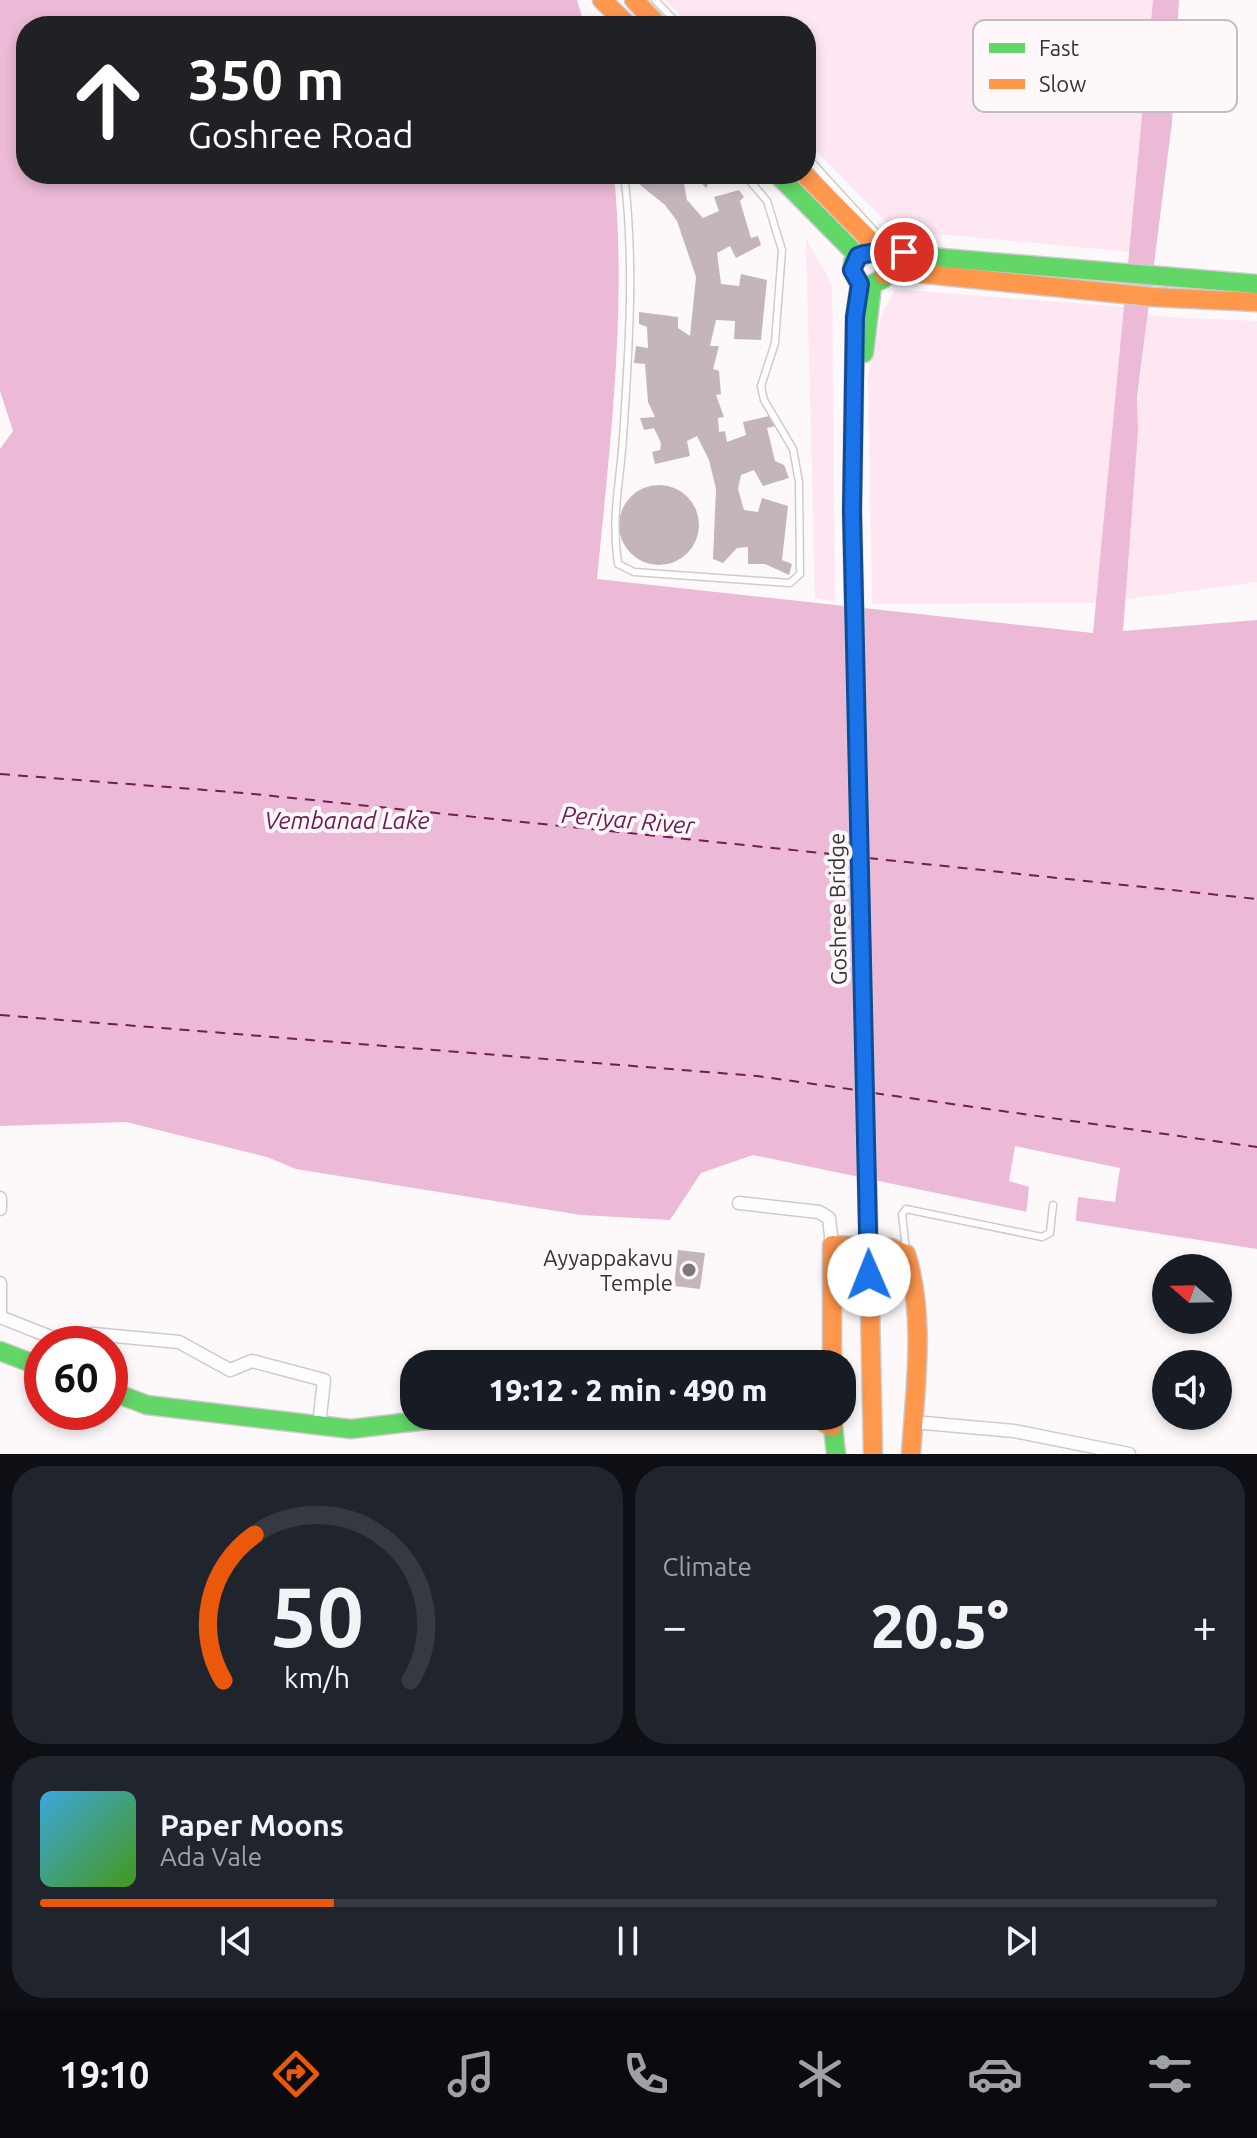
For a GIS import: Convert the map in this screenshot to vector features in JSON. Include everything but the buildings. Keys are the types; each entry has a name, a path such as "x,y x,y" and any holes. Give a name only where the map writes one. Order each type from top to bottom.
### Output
{"main road":[{"path":"602,0 619,16"},
{"path":"634,0 649,16"},
{"path":"790,184 874,251 1257,284"},
{"path":"813,184 886,264 872,282"},
{"path":"874,251 852,270 872,282 906,272 1153,297 1257,302"},
{"name":"Goshree Bridge","path":"872,282 855,317 852,511 873,1454"},
{"path":"832,1350 832,1245 891,1248 906,1254 913,1268 915,1310 911,1454"},
{"path":"0,1351 24,1360"},
{"path":"128,1398 147,1405 351,1429 400,1423"},
{"path":"833,1430 836,1454"}],"street":[{"path":"0,1198 0,1209"},
{"path":"739,1203 819,1212 829,1218 832,1245"},
{"path":"0,1283 0,1317 56,1339 93,1334 179,1342 230,1370 252,1361 324,1380 319,1425"},
{"path":"913,1422 1014,1431 1129,1454"}],"lane":[{"path":"655,0 670,16"},
{"path":"816,170 874,251"},
{"path":"625,184 631,225 623,439 613,510 618,564 634,572 697,579 790,583 800,574 799,482 793,449 764,400 761,386 775,343 782,250 767,201 753,184"},
{"path":"906,1254 902,1214 906,1209 1042,1237 1050,1233 1053,1205"}],"shaded area":[{"path":"665,0 1153,0 1151,20 973,20 973,112 1143,112 1131,252 894,230 816,151 816,16 681,16"},
{"path":"806,239 832,284 835,602 815,598"},
{"path":"895,289 1125,307 1096,603 872,604 868,377 881,316"},
{"path":"1148,316 1257,321 1257,582 1122,600"}],"water":[{"name":"Vembanad Lake","path":"0,0 577,0 582,16 16,16 16,184 615,184 618,326 612,428 597,579 1093,633 1142,112 1173,112 1137,398 1138,431 1123,631 1257,620 1257,1249 1052,1217 753,1155 701,1173 670,1220 581,1215 296,1169 267,1157 126,1122 0,1126 0,449 13,431 0,391"},
{"name":"Vembanad Lake","path":"1153,0 1179,0 1178,20 1151,20"}],"pier":[{"path":"1015,1146 1120,1168 1115,1202 1078,1197 1075,1226 1026,1215 1029,1187 1009,1181"}],"ferry route":[{"path":"0,774 244,793 850,856"},
{"path":"868,858 1257,899"},
{"path":"0,1015 757,1076 856,1090"},
{"path":"874,1093 1257,1147"}],"traffic: fast":[{"path":"787,184 858,256"},
{"path":"879,255 886,264 883,279 868,286 860,284 852,270 853,262 869,252 1257,284"},
{"path":"852,511 855,317 860,284"},
{"path":"864,353 872,286"},
{"path":"860,874 870,1307"},
{"path":"0,1351 24,1360"},
{"path":"128,1398 147,1405 351,1429 400,1423"},
{"path":"833,1430 836,1454"}],"traffic: slow":[{"path":"602,0 619,16"},
{"path":"634,0 649,16"},
{"path":"814,184 868,238 869,252"},
{"path":"884,275 906,272 1153,297 1257,302"},
{"path":"852,511 860,874"},
{"path":"832,1350 832,1245 891,1248 906,1254 916,1303 917,1328 911,1454"},
{"path":"870,1307 873,1454"}],"place":[{"name":"Ayyappakavu Temple","path":"689,1270"}],"route":[{"path":"869,1275 852,511 855,317 860,284 852,270 858,256 869,252 879,255 904,252"}],"water label":[{"name":"Periyar River","path":"628,820"}]}
